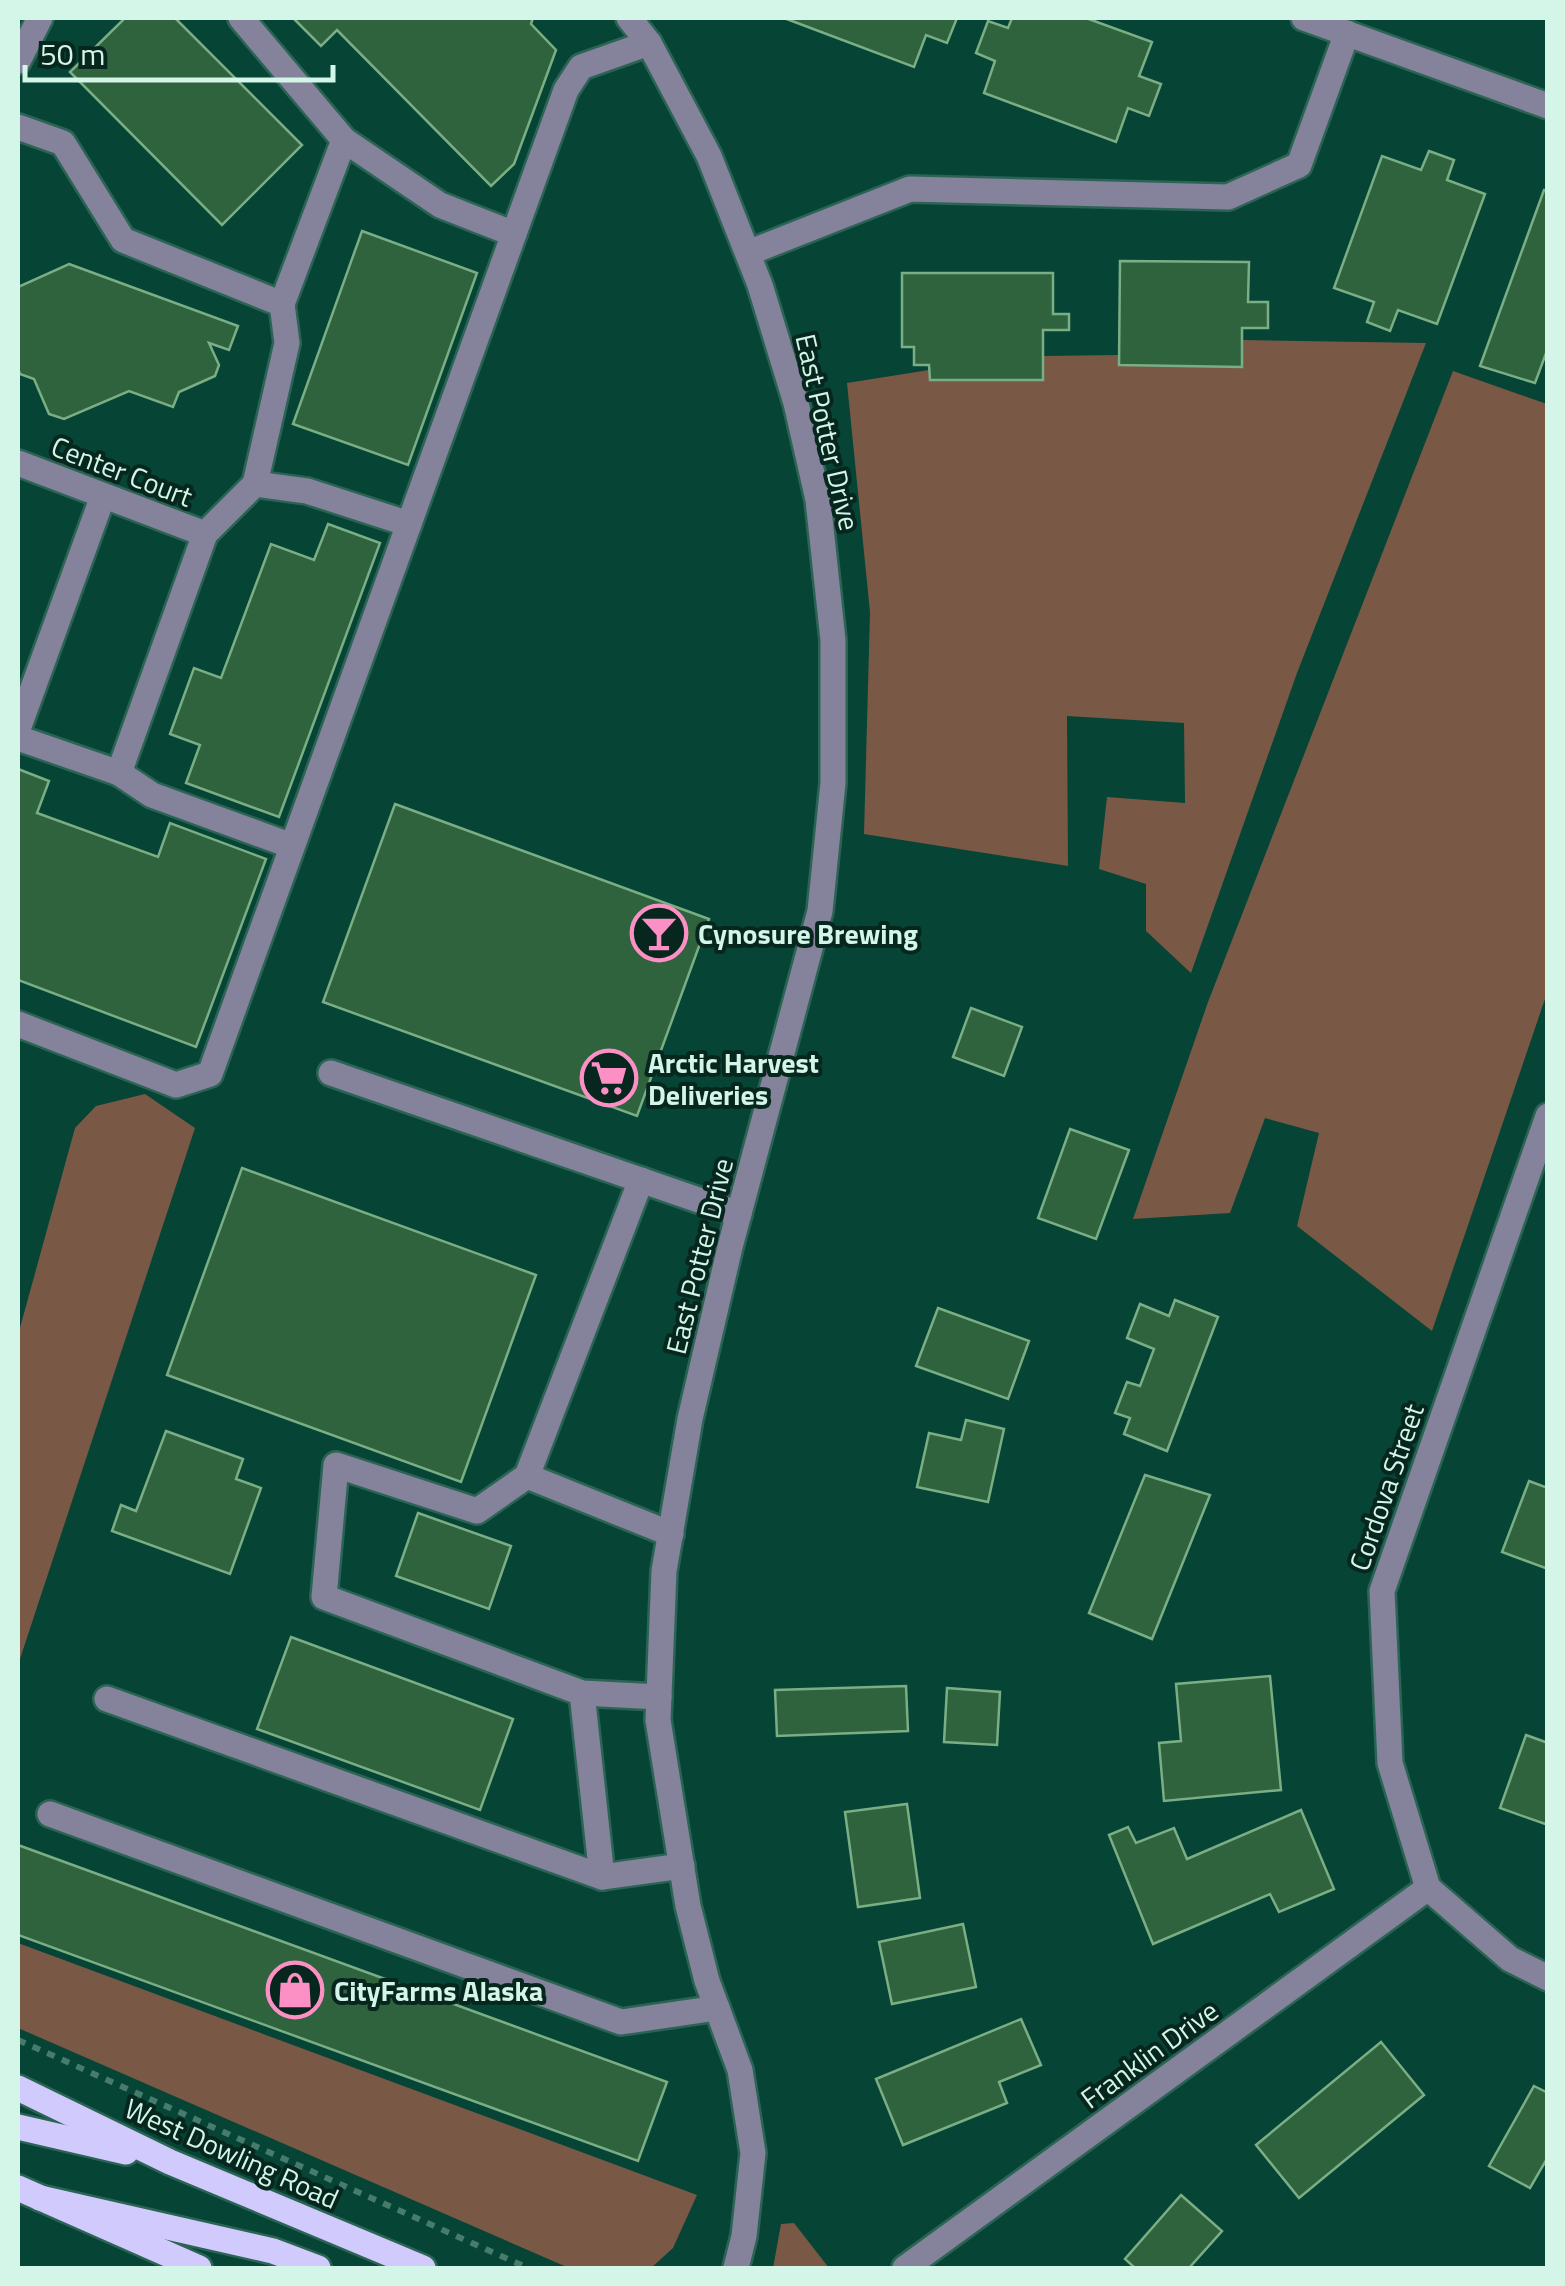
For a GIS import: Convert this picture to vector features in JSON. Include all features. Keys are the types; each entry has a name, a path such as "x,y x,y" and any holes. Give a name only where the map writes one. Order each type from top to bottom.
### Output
{"main road":[{"name":"West Dowling Road","path":"18,2088 170,2162 424,2268"},
{"path":"18,2127 170,2162"},
{"path":"29,2193 199,2268"},
{"path":"29,2193 272,2251 318,2268"}],"street":[{"path":"18,61 40,18"},
{"path":"241,18 344,140 440,205 514,234"},
{"name":"East Potter Drive","path":"629,18 648,43 710,156 748,253 796,403 818,500 832,640 833,784 820,911 739,1214 690,1419 664,1572 658,1720 706,1982 740,2070 754,2153 736,2268"},
{"path":"18,1024 176,1086 210,1074 566,90 581,67 648,43 658,18"},
{"path":"1304,18 1548,106"},
{"path":"748,253 910,189 1228,197 1300,166 1346,33"},
{"path":"18,127 63,144 123,240 282,304"},
{"path":"119,773 205,534 255,484 287,343 282,304 344,140"},
{"name":"Center Court","path":"18,463 205,534"},
{"path":"255,484 307,491 409,524"},
{"path":"18,729 103,496"},
{"path":"18,738 119,773 152,795 292,846"},
{"path":"331,1073 739,1214"},
{"name":"Cordova Street","path":"1428,1888 1390,1763 1382,1591 1548,1116"},
{"path":"641,1180 527,1476 477,1511 336,1465 324,1597 582,1693 659,1697"},
{"path":"527,1476 671,1534"},
{"path":"582,1693 602,1877"},
{"path":"107,1699 602,1877 682,1866"},
{"path":"50,1814 621,2022 717,2008"},
{"path":"1428,1888 1510,1959 1548,1978"},
{"name":"Franklin Drive","path":"905,2268 1428,1888"}],"path":[{"path":"18,2040 528,2268"}],"shaded area":[{"path":"1242,340 1426,343 1297,673 1191,973 1146,931 1146,884 1099,869 1107,797 1185,803 1184,723 1067,716 1068,866 864,834 870,612 847,383 929,370 930,380 1043,380 1043,356 1119,355 1119,365"},
{"path":"1453,371 1547,404 1547,993 1432,1331 1297,1226 1319,1133 1265,1118 1230,1213 1133,1219 1208,1002"},
{"path":"145,1094 195,1128 18,1665 18,1335 75,1128 96,1106"},
{"path":"18,1943 697,2195 673,2248 651,2268 569,2268 18,2028"},
{"path":"794,2223 829,2268 773,2268 781,2224"}],"building":[{"path":"125,18 175,18 302,145 222,225 70,72"},
{"path":"293,18 533,18 531,24 556,50 514,164 491,186 337,30 321,46"},
{"path":"784,18 957,18 947,43 926,35 914,67"},
{"path":"1012,18 1086,18 1152,42 1139,76 1161,84 1149,116 1128,108 1116,142 984,93 995,61 976,53 988,21 1008,28"},
{"path":"1429,151 1454,160 1447,180 1485,194 1437,324 1398,310 1390,331 1367,322 1374,302 1334,288 1382,156 1421,170"},
{"path":"1544,190 1548,191 1548,348 1535,383 1480,366"},
{"path":"362,231 477,273 408,465 293,424"},
{"path":"1120,261 1249,262 1248,302 1268,302 1268,328 1242,328 1242,367 1119,365"},
{"path":"69,264 238,326 229,350 209,343 219,365 215,376 179,392 173,407 129,391 64,419 49,414 34,379 20,374 18,369 18,287"},
{"path":"902,273 1053,273 1053,314 1069,314 1069,330 1043,330 1043,380 930,380 929,365 914,365 914,347 902,347"},
{"path":"328,524 380,543 279,817 186,783 200,745 170,734 194,668 221,678 271,544 314,560"},
{"path":"18,769 49,781 37,813 158,857 170,823 266,859 196,1047 18,980"},
{"path":"395,804 709,919 637,1116 323,1002"},
{"path":"971,1008 1022,1027 1004,1076 953,1057"},
{"path":"1070,1129 1129,1150 1096,1239 1038,1218"},
{"path":"242,1168 536,1275 461,1482 167,1375"},
{"path":"1175,1300 1218,1317 1167,1451 1124,1434 1130,1418 1115,1413 1127,1382 1140,1386 1154,1349 1127,1338 1140,1304 1169,1316"},
{"path":"938,1308 1029,1341 1008,1399 916,1366"},
{"path":"966,1420 1004,1429 988,1502 917,1487 929,1433 961,1440"},
{"path":"166,1431 243,1459 236,1479 261,1488 230,1574 112,1531 121,1505 136,1511"},
{"path":"1145,1475 1210,1495 1152,1639 1089,1613"},
{"path":"1529,1481 1548,1488 1548,1569 1502,1552"},
{"path":"418,1513 511,1546 489,1609 396,1576"},
{"path":"291,1637 513,1719 480,1810 257,1729"},
{"path":"1270,1676 1281,1790 1164,1801 1159,1743 1181,1741 1176,1684"},
{"path":"906,1686 908,1731 777,1736 775,1690"},
{"path":"947,1688 1000,1692 997,1745 944,1742"},
{"path":"1526,1735 1548,1743 1548,1825 1500,1808"},
{"path":"907,1804 920,1898 858,1907 845,1812"},
{"path":"1301,1810 1334,1889 1279,1912 1270,1894 1153,1944 1109,1835 1128,1827 1136,1843 1174,1828 1187,1859"},
{"path":"18,1845 667,2082 638,2161 18,1935"},
{"path":"963,1924 976,1987 892,2004 879,1942"},
{"path":"1021,2019 1041,2065 999,2082 1007,2103 903,2145 876,2079"},
{"path":"1381,2042 1424,2095 1299,2198 1256,2145"},
{"path":"1534,2086 1548,2093 1548,2157 1530,2188 1489,2166"},
{"path":"1181,2195 1222,2231 1189,2268 1135,2268 1125,2259"}],"place":[{"name":"Cynosure Brewing","path":"659,933"},
{"name":"Arctic Harvest Deliveries","path":"609,1078"},
{"name":"CityFarms Alaska","path":"295,1990"}]}
